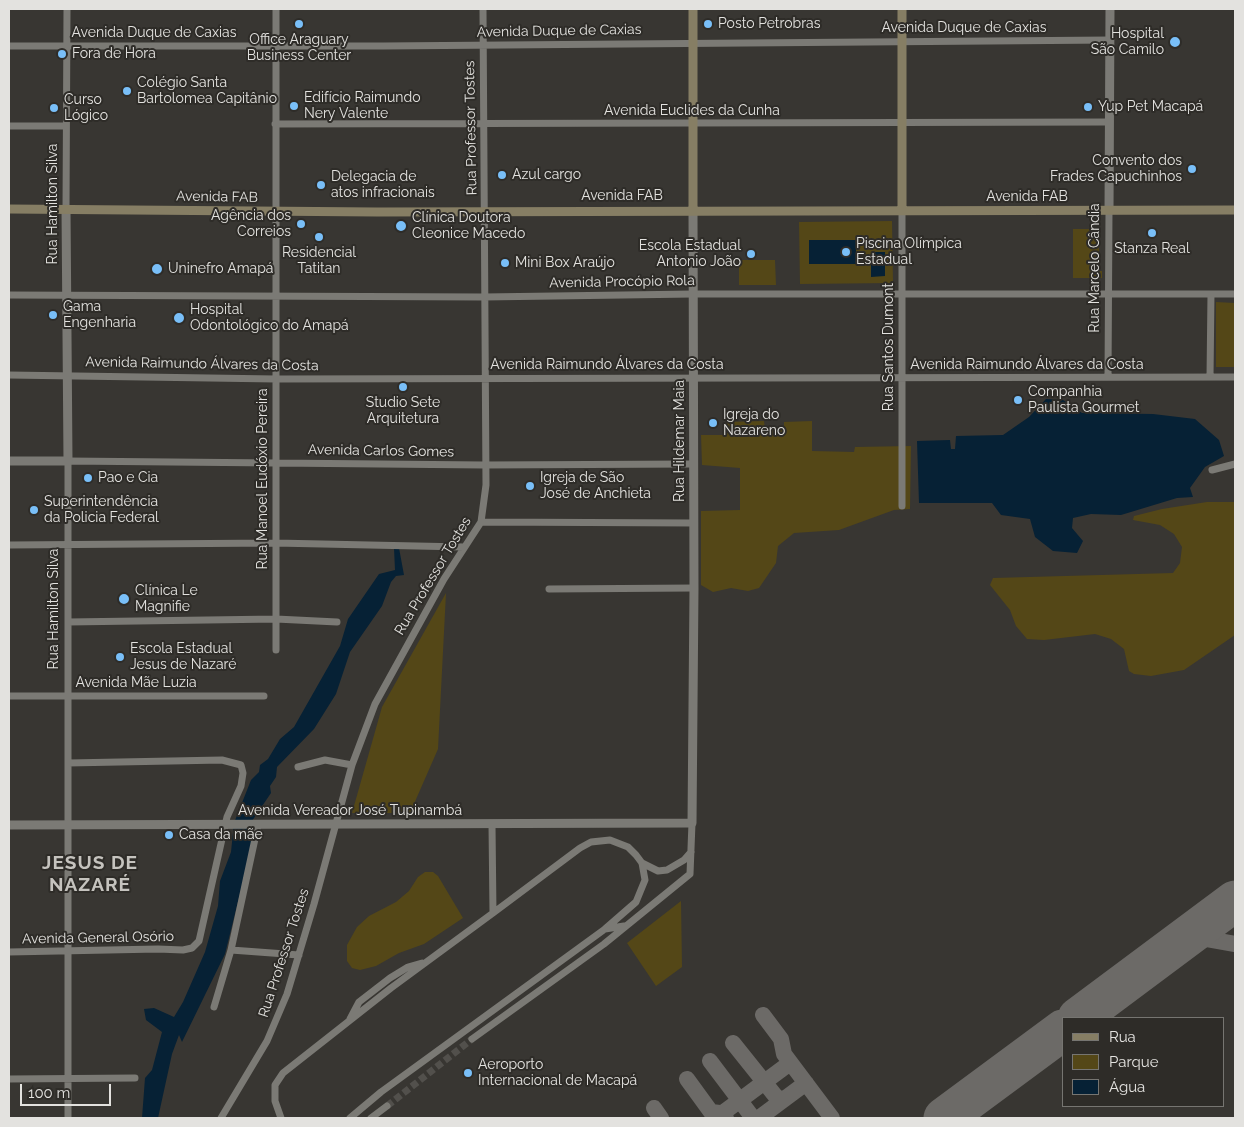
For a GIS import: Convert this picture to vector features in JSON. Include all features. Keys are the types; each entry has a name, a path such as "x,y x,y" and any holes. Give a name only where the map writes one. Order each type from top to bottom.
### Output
{"main road":[{"name":"Rua Hildemar Maia","path":"693,9 693,210"},
{"name":"Rua Santos Dumont","path":"902,9 902,210"},
{"name":"Avenida FAB","path":"9,209 275,211 1235,210"}],"street":[{"name":"Rua Hamilton Silva","path":"67,9 68,1118"},
{"name":"Rua Manoel Eudóxio Pereira","path":"276,9 276,650"},
{"name":"Rua Professor Tostes","path":"221,1118 267,1041 286,994 314,904 352,765 386,681 464,547 481,522 486,485 484,465 483,9"},
{"name":"Rua Marcelo Cândia","path":"1108,377 1110,9"},
{"name":"Avenida Duque de Caxias","path":"9,46 1110,40"},
{"name":"Avenida Euclides da Cunha","path":"275,124 1110,122"},
{"path":"9,126 66,126"},
{"name":"Rua Hildemar Maia","path":"624,926 690,874 694,588 693,210"},
{"name":"Rua Santos Dumont","path":"902,210 902,506"},
{"name":"Avenida Procópio Rola","path":"9,295 484,297 693,294 1235,294"},
{"path":"1210,377 1211,294"},
{"name":"Avenida Raimundo Álvares da Costa","path":"9,374 276,379 693,376 1235,377"},
{"path":"9,461 68,461"},
{"name":"Avenida Carlos Gomes","path":"68,461 484,465 693,464"},
{"path":"1212,470 1235,464"},
{"path":"481,522 694,523"},
{"path":"9,545 275,543 464,547"},
{"path":"549,589 694,588"},
{"path":"68,622 276,619 337,622"},
{"name":"Avenida Mãe Luzia","path":"9,696 264,696"},
{"path":"298,767 326,760 352,765"},
{"path":"68,763 232,761 242,767 241,786 228,825"},
{"name":"Avenida Vereador José Tupinambá","path":"9,826 335,823 492,825 692,823"},
{"name":"Avenida General Osório","path":"9,952 188,950 199,941 228,825"},
{"path":"214,1007 231,950 256,825"},
{"path":"492,825 493,913"},
{"path":"281,1118 275,1100 277,1080 283,1073 427,961 591,842 605,840 619,842 628,847 642,863 658,871 667,870 684,860 691,852"},
{"path":"350,1118 381,1092 605,929 636,902 641,895 645,880 642,863"},
{"path":"605,929 624,926"},
{"path":"472,1039 604,944 624,926"},
{"path":"231,950 299,955"},
{"path":"9,1079 135,1078"},
{"path":"371,1118 387,1106"}],"green space":[{"name":"Piscina Olímpica Estadual","path":"892,221 893,283 800,284 799,222"},
{"path":"1073,229 1099,229 1099,271 1102,271 1102,278 1073,278"},
{"path":"739,260 775,260 776,285 739,285"},
{"path":"1216,302 1235,303 1235,367 1216,367"},
{"path":"764,421 765,429 784,429 784,422 812,421 812,451 854,452 855,447 911,446 910,509 894,510 839,530 794,533 778,546 776,563 759,588 748,591 731,588 713,592 701,585 701,511 740,510 740,468 702,465 701,435 725,435 726,422"},
{"path":"1207,502 1235,502 1235,635 1184,670 1151,676 1134,674 1129,671 1124,649 1111,639 1095,634 1044,640 1027,639 1016,626 1010,610 990,585 993,578 1173,573 1180,563 1182,547 1174,534 1160,525 1133,520 1134,516 1162,509"},
{"path":"446,593 438,749 410,813 352,813 382,707"},
{"path":"425,872 433,872 438,876 463,918 424,944 399,953 376,966 360,970 352,968 347,961 347,945 357,927 369,916 396,902 409,891 418,877"},
{"path":"681,901 682,967 656,986 627,943"}],"water":[{"path":"809,240 856,240 856,264 809,264"},
{"path":"871,252 885,252 885,276 871,277"},
{"path":"1046,399 1063,400 1082,413 1153,414 1195,419 1219,440 1224,456 1205,467 1190,488 1193,497 1177,498 1121,515 1091,514 1073,518 1072,528 1083,541 1077,553 1053,551 1035,537 1030,519 1001,515 992,503 919,503 917,441 950,440 951,449 955,449 956,436 1003,435 1029,417"},
{"path":"394,548 399,548 404,575 396,576 391,582 382,606 350,652 336,694 314,729 277,767 276,777 270,786 271,793 252,821 251,849 225,954 182,1042 179,1035 172,1054 158,1118 142,1118 145,1078 152,1070 162,1032 146,1020 144,1009 154,1008 174,1017 183,1002 205,952 218,906 220,881 231,852 234,823 251,780 259,772 260,765 268,759 280,739 294,727 340,646 348,619 379,574 395,570"}],"taxiway":[{"path":"1177,945 1207,939 1235,944"},
{"path":"763,1015 781,1039 784,1054 832,1118"},
{"path":"733,1043 777,1098 784,1099"},
{"path":"710,1061 753,1118"},
{"path":"716,1118 790,1063"},
{"path":"687,1079 711,1112 720,1113 726,1118"},
{"path":"759,1118 806,1083"},
{"path":"654,1108 661,1118"}],"runway":[{"path":"1079,1017 1235,901"},
{"path":"944,1118 1062,1031"}],"tunnel":[{"path":"387,1106 472,1039"}],"place":[{"name":"Office Araguary Business Center","path":"299,24"},
{"name":"Posto Petrobras","path":"708,24"},
{"name":"Hospital São Camilo","path":"1175,42"},
{"name":"Fora de Hora","path":"62,54"},
{"name":"Colégio Santa Bartolomea Capitânio","path":"127,91"},
{"name":"Edifício Raimundo Nery Valente","path":"294,106"},
{"name":"Yup Pet Macapá","path":"1088,107"},
{"name":"Curso Lógico","path":"54,108"},
{"name":"Convento dos Frades Capuchinhos","path":"1192,169"},
{"name":"Azul cargo","path":"502,175"},
{"name":"Delegacia de atos infracionais","path":"321,185"},
{"name":"Agência dos Correios","path":"301,224"},
{"name":"Clínica Doutora Cleonice Macedo","path":"401,226"},
{"name":"Stanza Real","path":"1152,233"},
{"name":"Residencial Tatitan","path":"319,237"},
{"name":"Piscina Olímpica Estadual","path":"846,252"},
{"name":"Escola Estadual Antonio João","path":"751,254"},
{"name":"Mini Box Araújo","path":"505,263"},
{"name":"Uninefro Amapá","path":"157,269"},
{"name":"Gama Engenharia","path":"53,315"},
{"name":"Hospital Odontológico do Amapá","path":"179,318"},
{"name":"Studio Sete Arquitetura","path":"403,387"},
{"name":"Companhia Paulista Gourmet","path":"1018,400"},
{"name":"Igreja do Nazareno","path":"713,423"},
{"name":"Pao e Cia","path":"88,478"},
{"name":"Igreja de São José de Anchieta","path":"530,486"},
{"name":"Superintendência da Policia Federal","path":"34,510"},
{"name":"Clínica Le Magnifie","path":"124,599"},
{"name":"Escola Estadual Jesus de Nazaré","path":"120,657"},
{"name":"Casa da mãe","path":"169,835"},
{"name":"Aeroporto Internacional de Macapá","path":"468,1073"}],"district":[{"name":"JESUS DE NAZARÉ","path":"90,874"}]}
